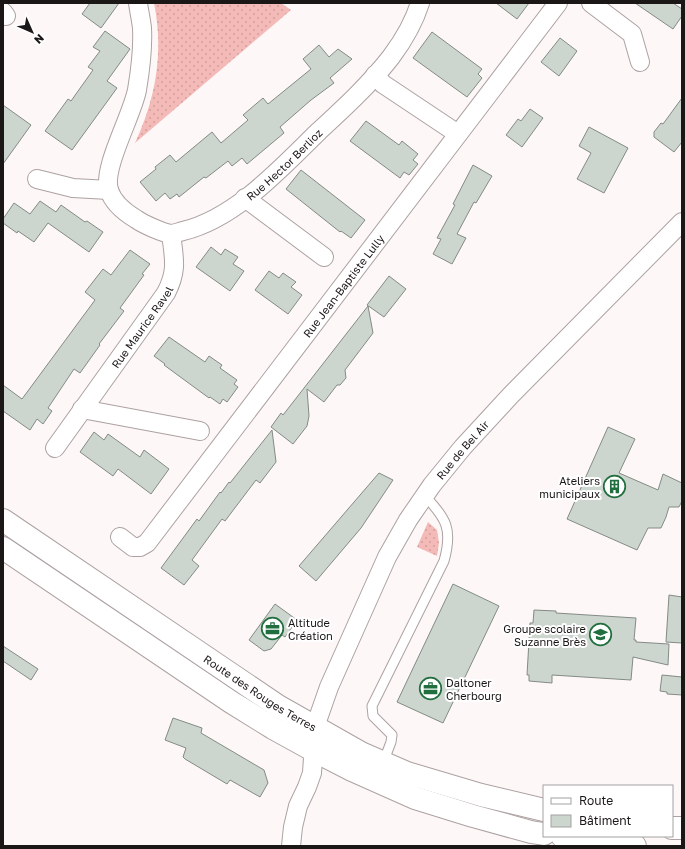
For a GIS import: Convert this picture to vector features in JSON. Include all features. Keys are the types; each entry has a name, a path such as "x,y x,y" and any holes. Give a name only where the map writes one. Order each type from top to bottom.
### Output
{"main road":[{"name":"Route des Rouges Terres","path":"3,520 278,706 365,755 407,773 481,795 543,810"},
{"name":"Route des Rouges Terres","path":"3,548 231,702 273,728 313,750 352,770 415,798 473,816 543,834"},
{"path":"569,837 635,846"}],"street":[{"path":"138,3 142,28 140,69 137,90 132,110 113,157 108,174 109,190 126,213 143,224 171,234"},
{"name":"Rue Hector Berlioz","path":"171,234 195,228 219,216 246,198 278,172 335,116 391,57 416,15 420,3"},
{"name":"Rue Jean-Baptiste Lully","path":"120,537 133,547 147,543 558,3"},
{"path":"592,3 632,34 640,62"},
{"path":"375,75 383,84 458,134"},
{"path":"37,179 73,188 109,190"},
{"path":"246,198 324,257"},
{"name":"Rue de Bel Air","path":"291,846 293,827 298,806 312,773 315,727 329,687 387,557 408,520 463,447 510,396 682,222"},
{"name":"Rue Maurice Ravel","path":"55,448 166,293 172,281 175,263 171,234"},
{"path":"82,409 200,431"}],"lane":[{"path":"383,763 392,735 373,716 372,706 444,561 448,547 448,533 445,522 439,511 425,496"}],"shaded area":[{"path":"154,3 281,3 291,10 135,143 148,109 156,74 158,39"},
{"path":"428,522 437,530 439,543 437,556 417,547"}],"building":[{"path":"90,3 119,3 101,28 82,14"},
{"path":"496,3 529,3 517,19"},
{"path":"635,3 673,3 682,9 682,16 673,29"},
{"path":"105,31 130,49 107,81 117,88 72,150 45,131 68,99 71,101 93,70 88,67 100,51 93,47"},
{"path":"432,32 482,69 478,74 482,78 467,97 413,58"},
{"path":"560,38 577,51 559,76 541,62"},
{"path":"319,45 329,57 338,49 352,59 330,78 334,83 311,100 280,127 284,133 247,164 242,158 232,166 228,161 206,178 204,177 179,197 177,194 170,199 165,193 156,201 140,182 156,169 155,167 170,155 176,162 212,132 221,143 248,120 243,115 263,98 268,104 311,69 303,59"},
{"path":"682,98 682,142 674,152 654,137 654,132 661,123 663,124"},
{"path":"3,105 31,125 3,164"},
{"path":"530,109 543,118 522,147 506,135 518,119 521,121"},
{"path":"366,121 399,145 402,141 418,154 413,160 418,164 409,175 404,172 400,178 350,141"},
{"path":"589,127 628,148 604,193 577,179 591,153 579,146"},
{"path":"473,165 492,176 476,203 474,202 457,234 466,238 452,264 433,254 441,239 437,238 455,205 453,204"},
{"path":"301,170 365,220 351,238 341,231 340,232 286,189"},
{"path":"40,201 56,212 61,205 85,222 87,221 103,232 89,252 48,223 34,242 18,231 17,233 3,223 3,219 14,203 30,214"},
{"path":"211,247 221,255 225,249 238,257 233,264 244,271 230,291 196,267"},
{"path":"130,250 150,264 142,274 144,275 120,308 124,311 99,344 100,345 80,373 74,369 48,408 52,411 43,424 37,419 30,430 3,411 3,385 22,399 95,300 85,292 103,269 111,275"},
{"path":"269,271 279,278 283,273 296,282 291,287 302,295 288,314 255,290"},
{"path":"389,276 406,289 384,317 367,305"},
{"path":"368,306 373,333 345,370 346,378 340,385 337,385 324,402 307,389 309,416 307,426 293,444 271,427 281,413 283,415"},
{"path":"169,337 205,362 209,356 222,365 220,368 237,380 234,384 238,387 227,402 223,399 220,404 210,397 209,398 154,356"},
{"name":"Ateliers municipaux","path":"608,427 635,439 619,473 658,490 663,474 682,483 682,501 679,507 669,507 661,528 648,528 637,550 567,519"},
{"path":"272,430 276,462 260,483 256,480 225,521 222,519 192,560 199,566 184,585 161,568 197,519 199,521 220,492 221,493 229,482 230,483"},
{"path":"94,432 104,440 108,434 140,457 144,450 169,469 151,494 118,469 113,476 80,452"},
{"path":"379,473 393,480 361,528 316,581 299,566"},
{"path":"453,584 499,606 443,723 397,702"},
{"path":"669,595 682,597 682,643 666,642"},
{"path":"275,604 297,620 285,637 282,635 271,649 264,651 249,640"},
{"path":"534,610 556,611 556,613 636,618 634,640 636,640 636,642 669,644 668,665 633,657 631,680 552,675 552,683 529,681 529,675 527,675 530,623 533,623"},
{"path":"3,646 38,669 31,680 3,661"},
{"path":"662,675 682,677 682,695 667,694 667,692 660,691"},
{"path":"173,718 202,728 201,733 264,770 268,783 260,797 230,780 227,784 185,759 183,757 186,748 165,740"}],"place":[{"name":"Ateliers municipaux","path":"615,486"},
{"name":"Altitude Création","path":"273,628"},
{"name":"Groupe scolaire Suzanne Brès","path":"601,634"},
{"name":"Daltoner Cherbourg","path":"431,688"}]}
